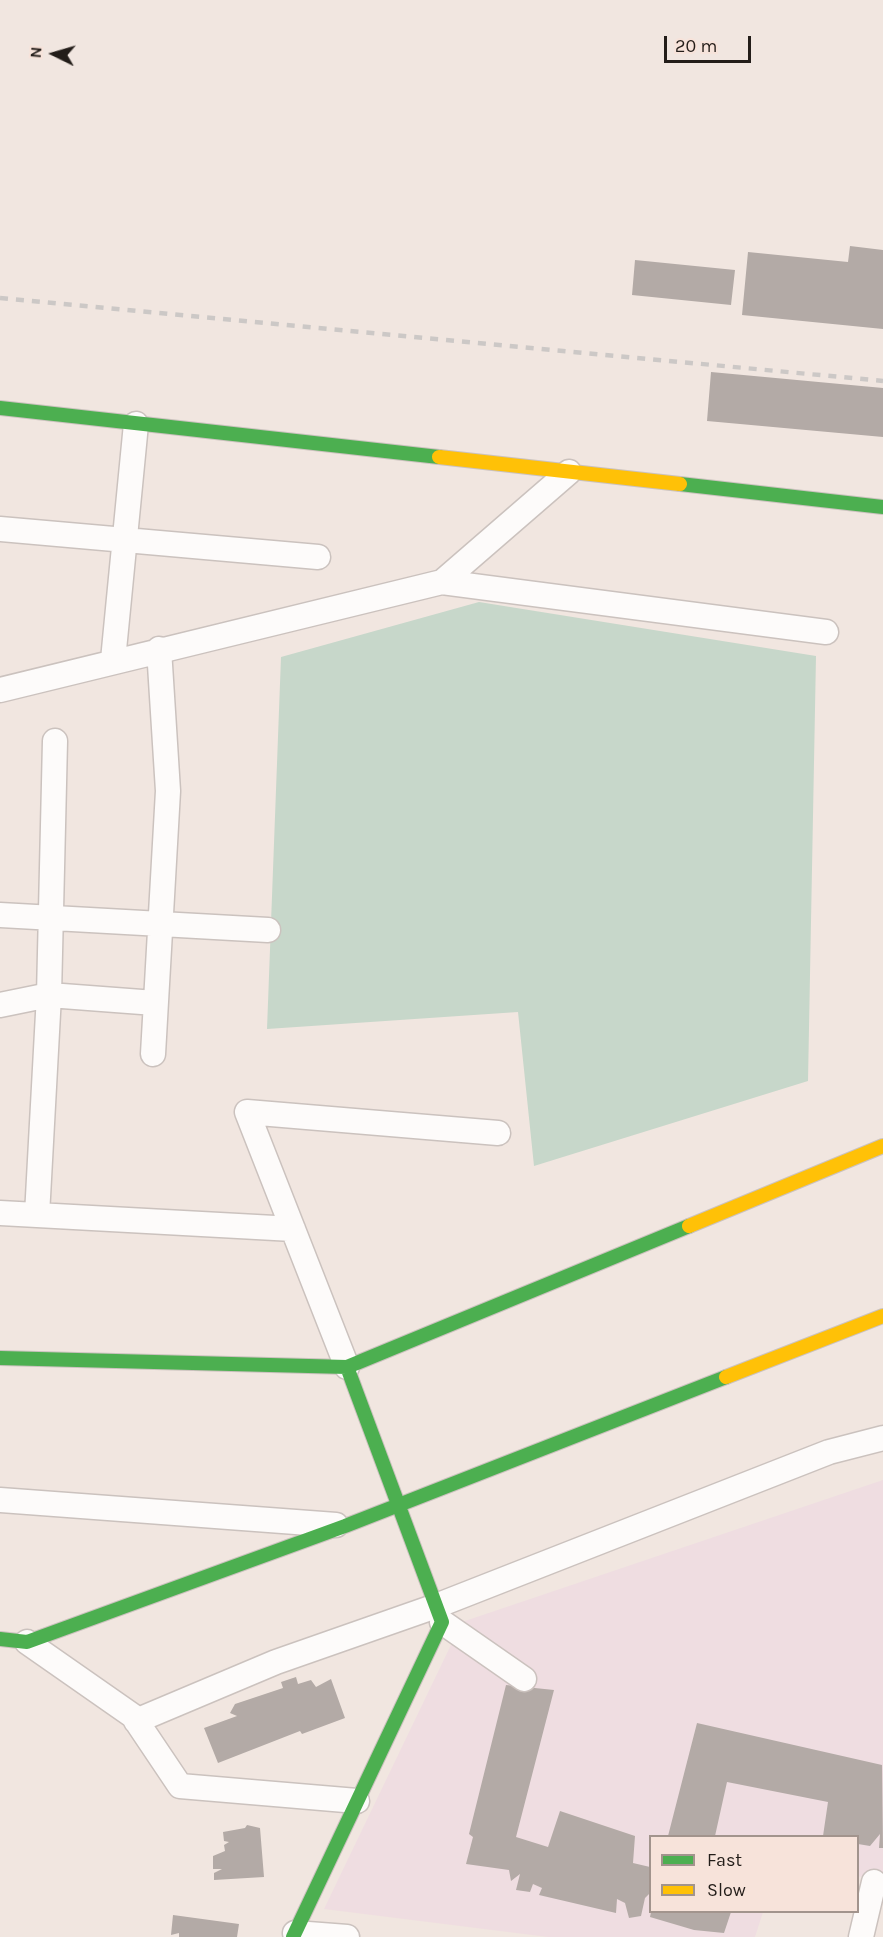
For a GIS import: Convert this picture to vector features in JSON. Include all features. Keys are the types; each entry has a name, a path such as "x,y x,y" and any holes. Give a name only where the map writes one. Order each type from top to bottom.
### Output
{"street":[{"path":"0,408 883,507"},
{"path":"113,660 136,424"},
{"path":"442,582 569,472"},
{"path":"0,529 125,538 318,557"},
{"path":"0,690 113,660 442,582 825,632"},
{"path":"153,1054 168,791 159,649"},
{"path":"37,1215 52,918 54,741"},
{"path":"0,915 268,930"},
{"path":"0,1005 49,995 155,1003"},
{"path":"498,1133 247,1112 347,1367 439,1614 524,1679"},
{"path":"0,1358 347,1367 883,1146"},
{"path":"0,1213 293,1229"},
{"path":"0,1639 27,1642 345,1526 883,1316"},
{"path":"136,1721 276,1662 439,1614 829,1452 883,1438"},
{"path":"0,1500 345,1526"},
{"path":"346,1937 294,1935 357,1801 439,1614"},
{"path":"27,1642 136,1721 180,1786 357,1801"},
{"path":"861,1937 872,1881"}],"shaded area":[{"path":"883,1480 883,1883 859,1876 859,1835 649,1835 649,1913 763,1913 755,1937 548,1937 324,1909 462,1622"}],"green space":[{"path":"479,602 816,656 808,1081 534,1166 518,1012 267,1029 281,657"}],"building":[{"path":"850,246 883,250 883,329 742,315 748,252 848,262"},
{"path":"635,260 735,270 731,305 632,295"},
{"path":"711,372 883,388 883,437 707,421"},
{"path":"296,1677 298,1684 311,1680 316,1687 331,1679 345,1718 302,1734 300,1731 218,1763 204,1728 237,1716 230,1713 235,1704 283,1688 281,1682"},
{"path":"506,1685 554,1690 516,1837 548,1847 560,1811 635,1836 633,1863 649,1867 649,1894 645,1898 641,1916 629,1918 625,1903 617,1899 616,1913 539,1895 542,1888 533,1884 530,1892 516,1890 520,1874 511,1881 509,1870 466,1864 473,1837 469,1834"},
{"path":"697,1723 882,1765 883,1848 879,1848 880,1834 870,1846 859,1844 859,1835 823,1835 828,1802 727,1782 715,1835 668,1835"},
{"path":"247,1825 260,1828 264,1877 214,1880 214,1873 222,1869 213,1869 213,1856 225,1851 224,1845 229,1842 224,1841 223,1832 245,1828"},
{"path":"651,1913 731,1913 724,1933 694,1930 650,1917"},
{"path":"173,1915 239,1924 237,1937 179,1937 179,1933 171,1935"}],"railway":[{"path":"0,298 883,381"}],"traffic: fast":[{"path":"0,408 439,457"},
{"path":"680,484 883,507"},
{"path":"0,1358 347,1367 689,1226"},
{"path":"293,1937 442,1622 347,1367"},
{"path":"0,1639 27,1642 345,1526 726,1377"}],"traffic: slow":[{"path":"439,457 680,484"},
{"path":"689,1226 883,1146"},
{"path":"726,1377 883,1316"}]}
